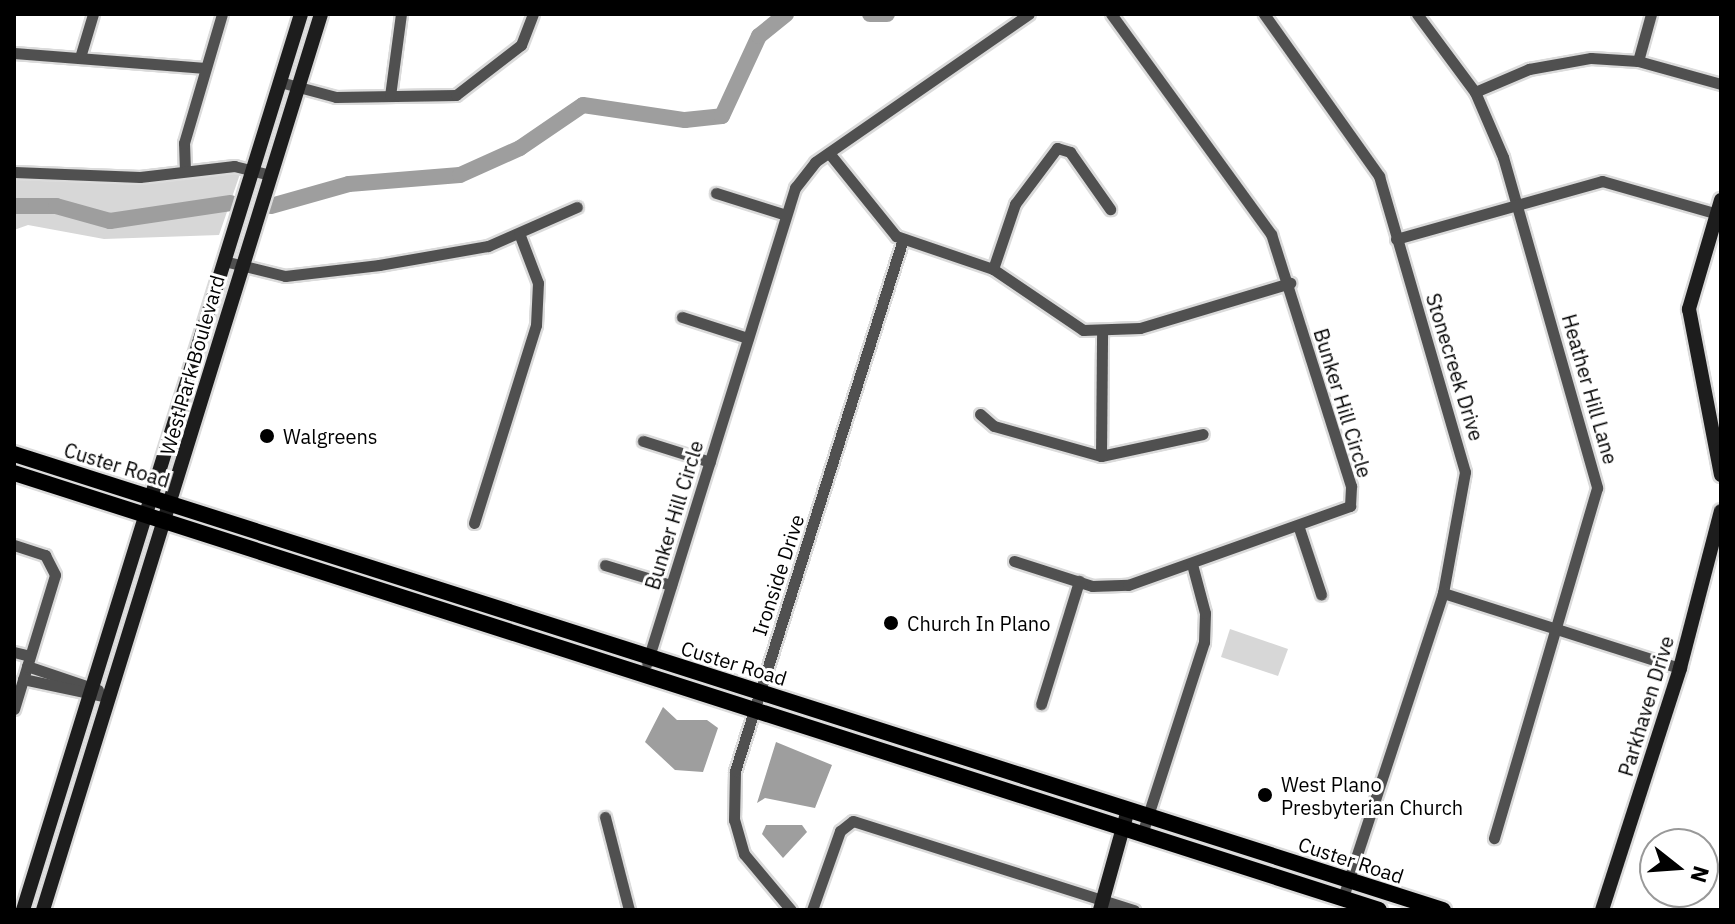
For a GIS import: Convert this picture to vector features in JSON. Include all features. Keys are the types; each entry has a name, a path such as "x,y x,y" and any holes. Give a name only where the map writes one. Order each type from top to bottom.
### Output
{"main road":[{"name":"West Park Boulevard","path":"23,910 301,14"},
{"name":"West Park Boulevard","path":"43,910 108,697 167,521 321,14"},
{"path":"1720,209 1689,309 1721,475"},
{"path":"196,351 215,357"},
{"name":"Custer Road","path":"14,454 1443,910"},
{"name":"Custer Road","path":"14,473 1379,910"},
{"name":"Parkhaven Drive","path":"1602,910 1680,668 1721,511"},
{"path":"1101,905 1128,810"},
{"path":"34,874 52,880"}],"street":[{"path":"81,54 93,14"},
{"path":"185,171 184,143 222,14"},
{"path":"390,96 401,14"},
{"path":"280,82 336,97 467,91 521,45 533,14"},
{"name":"Bunker Hill Circle","path":"643,675 786,215 804,174 829,153 1029,14"},
{"name":"Bunker Hill Circle","path":"1014,561 1079,581 1128,585 1341,513 1351,486 1290,283 1261,217 1111,14"},
{"name":"Stonecreek Drive","path":"1264,14 1360,142 1396,239 1463,455 1462,522 1443,593 1343,898"},
{"name":"Heather Hill Lane","path":"1417,14 1475,92 1517,199 1597,488 1558,630 1494,838"},
{"path":"1638,61 1651,14"},
{"path":"14,53 81,54 205,68"},
{"path":"1475,92 1563,61 1638,61 1721,84"},
{"path":"993,269 1015,204 1057,148 1070,152 1110,209"},
{"path":"829,153 881,224 903,239 993,269 1056,318 1102,333 1290,283"},
{"path":"14,172 140,177 185,171 252,170 270,175"},
{"path":"1396,239 1517,199 1602,181 1720,209"},
{"path":"716,193 786,215"},
{"path":"224,261 242,267 311,275 464,251 519,233 577,207"},
{"path":"474,523 536,325 538,283 519,233"},
{"name":"Ironside Drive","path":"791,910 754,871 734,820 735,771 903,239"},
{"path":"682,317 748,338"},
{"path":"1101,456 1102,333"},
{"path":"980,414 994,426 1101,456 1203,434"},
{"path":"643,441 710,462"},
{"path":"1299,528 1321,594"},
{"path":"14,545 53,565 14,709"},
{"path":"1142,834 1204,642 1204,602 1192,564"},
{"path":"605,565 671,585"},
{"path":"1041,704 1079,581"},
{"path":"1443,593 1680,668"},
{"path":"14,652 90,692"},
{"path":"23,679 108,697"},
{"path":"605,817 629,910"},
{"path":"812,910 845,823 1101,905 1134,910"}],"shaded area":[{"path":"227,171 240,174 219,235 104,239 28,225 14,230 14,177"},
{"path":"1230,629 1288,649 1278,676 1221,657"},
{"path":"663,707 677,720 707,720 718,728 703,772 675,770 645,742"},
{"path":"776,742 832,765 815,808 765,798 757,803"},
{"path":"766,825 802,825 807,832 783,858 762,834"}],"waterway":[{"path":"271,206 349,184 460,175 520,148 583,105 685,120 722,116 759,36 786,14"},
{"path":"870,14 887,14"},
{"path":"14,206 56,206 110,221 231,203"}],"place":[{"name":"Walgreens","path":"267,436"},
{"name":"Church In Plano","path":"891,623"},
{"name":"West Plano Presbyterian Church","path":"1265,795"}]}
